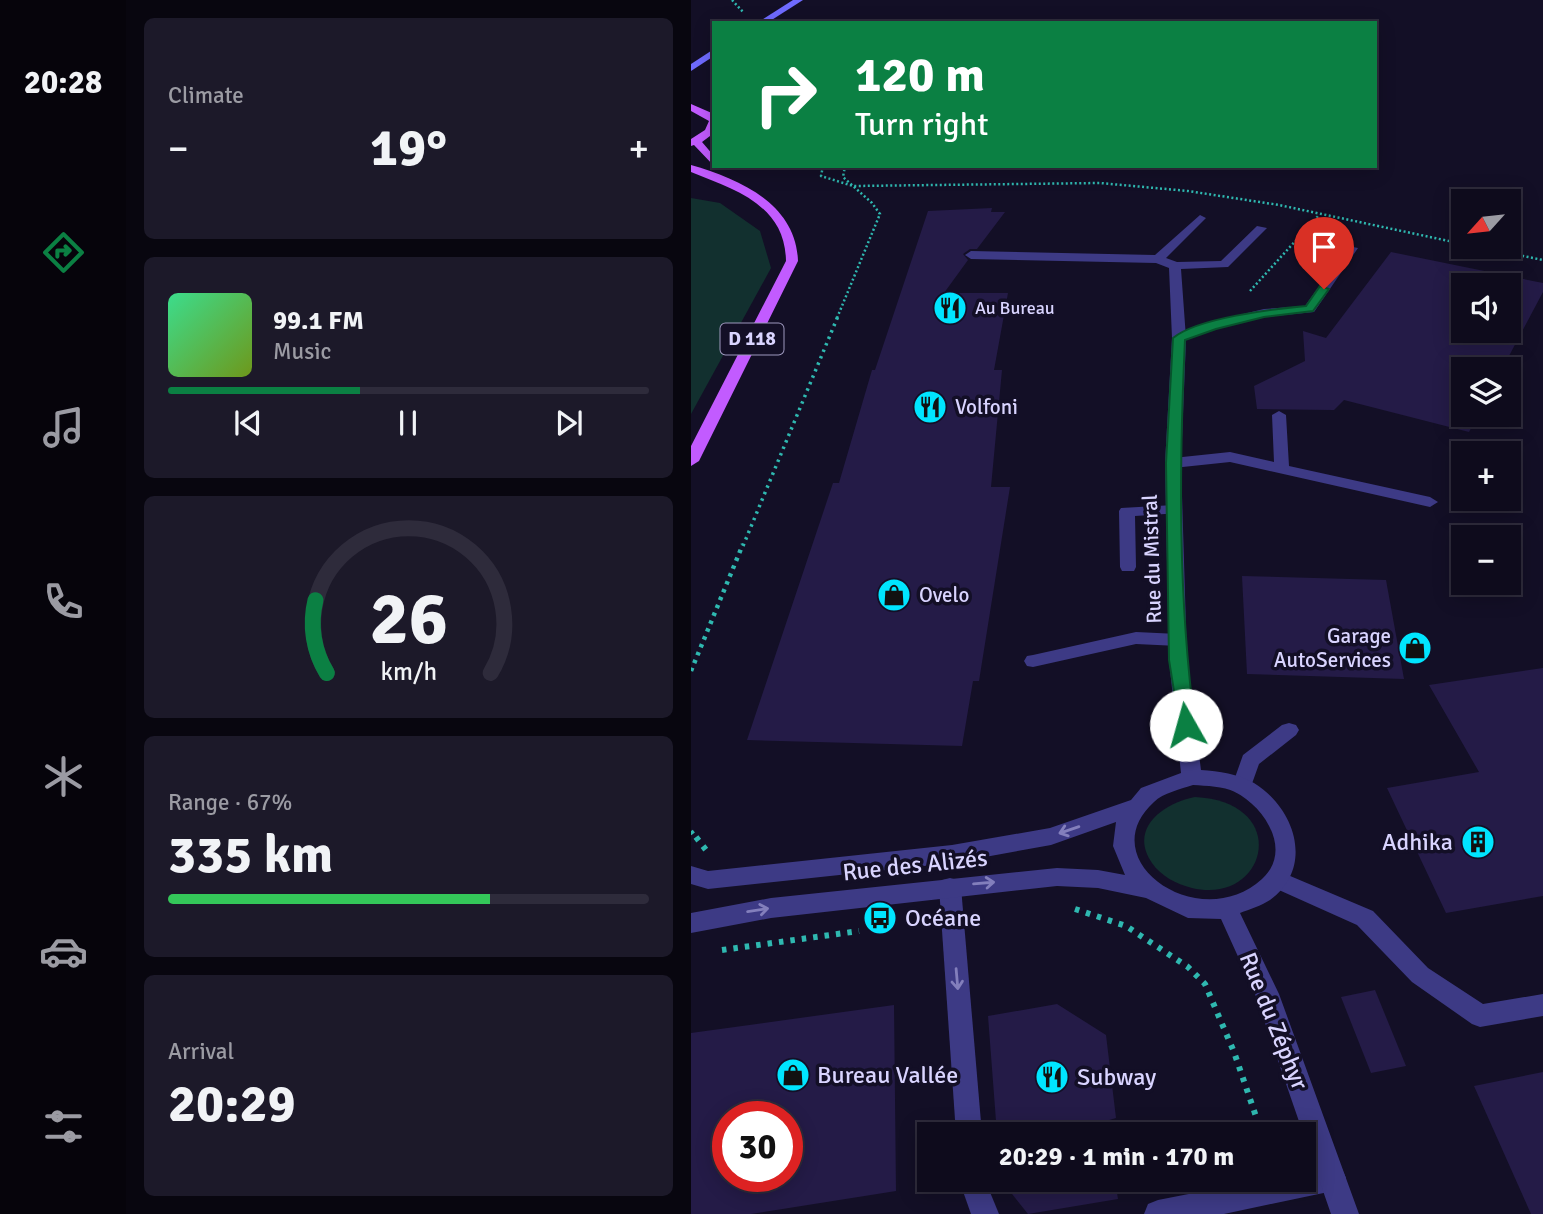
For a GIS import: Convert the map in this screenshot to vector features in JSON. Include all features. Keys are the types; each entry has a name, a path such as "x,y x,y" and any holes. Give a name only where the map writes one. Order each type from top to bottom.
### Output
{"main road":[{"path":"764,21 799,0"},
{"path":"691,76 695,65 712,53"},
{"path":"691,107 712,118"},
{"path":"694,142 712,128"},
{"name":"D 118","path":"694,142 712,160"},
{"name":"D 118","path":"691,168 741,189"},
{"name":"D 118","path":"691,461 792,261 794,246 781,218 741,189 720,168"}],"street":[{"path":"1158,259 1200,218"},
{"path":"971,255 1158,259 1175,266 1224,264 1261,228"},
{"path":"1179,338 1211,326 1264,313 1309,309 1353,248"},
{"name":"Rue du Mistral","path":"1175,266 1179,338 1173,463 1177,640 1192,777"},
{"path":"1279,415 1282,469"},
{"path":"1173,463 1230,457 1431,502"},
{"path":"1128,567 1127,511 1174,510"},
{"path":"1033,661 1136,638 1177,640"},
{"path":"1242,786 1250,760 1289,730"},
{"path":"1192,777 1218,779 1242,786 1263,799 1278,817 1286,838 1286,859 1276,879 1264,893 1247,903 1227,909 1189,908 1170,903 1147,889 1130,869 1123,848 1124,826 1134,807 1149,792 1170,782 1192,777"},
{"name":"Rue des Alizés","path":"691,875 708,880 952,854 1051,836 1134,807"},
{"name":"Rue des Alizés","path":"691,923 771,908 1057,877 1098,879 1147,889"},
{"path":"1276,879 1365,918 1420,975 1480,1016 1543,1005"},
{"path":"950,887 968,1122"},
{"name":"Rue du Zéphyr","path":"1227,909 1267,994 1345,1214"},
{"path":"1158,1214 1333,1178"},
{"path":"975,1192 984,1214"}],"path":[{"path":"823,168 821,176 853,186 1100,183 1188,191 1320,214 1451,241"},
{"path":"691,671 880,214 843,177 844,168"},
{"path":"1211,326 1252,290 1320,214"},
{"path":"1521,256 1543,260"},
{"path":"691,831 711,856"},
{"path":"1069,906 1126,926 1188,967 1205,984 1234,1052 1257,1122"},
{"path":"711,952 872,929"}],"green space":[{"path":"691,198 720,203 760,231 771,268 691,414"},
{"path":"1195,797 1226,803 1246,816 1257,833 1258,851 1252,868 1238,882 1218,889 1192,888 1169,879 1152,863 1144,839 1147,828 1161,811"}],"building":[{"path":"992,208 991,212 1005,212 977,249 970,249 963,254 968,260 944,293 1008,293 994,370 1002,370 991,487 1010,487 979,681 973,681 962,746 747,740 833,483 839,483 872,370 875,370 928,211"},
{"path":"1391,252 1494,273 1451,273 1451,343 1516,343 1508,357 1451,357 1451,427 1472,427 1469,432 1344,400 1334,410 1257,409 1254,386 1305,361 1303,331 1326,338"},
{"path":"1521,279 1543,283 1543,292 1521,333"},
{"path":"1242,576 1386,580 1404,679 1247,674"},
{"name":"Adhika","path":"1543,668 1543,896 1446,913 1387,788 1479,772 1429,685"},
{"path":"1375,990 1406,1066 1371,1073 1341,997"},
{"name":"Subway","path":"1057,1004 1106,1035 1116,1118 1106,1122 996,1122 988,1016"},
{"name":"Bureau Vallée","path":"894,1005 896,1191 751,1214 691,1214 691,1033"},
{"path":"1543,1072 1543,1214 1531,1214 1474,1086"},
{"path":"1011,1192 1117,1192 1118,1199 1028,1214"}],"place":[{"name":"Au Bureau","path":"950,308"},
{"name":"Volfoni","path":"930,407"},
{"name":"Ovelo","path":"894,595"},
{"name":"Garage AutoServices","path":"1415,648"},
{"name":"Adhika","path":"1478,842"},
{"name":"Océane","path":"880,918"},
{"name":"Bureau Vallée","path":"793,1075"},
{"name":"Subway","path":"1052,1077"}],"route":[{"path":"1186,725 1178,660 1173,463 1179,338 1211,326 1264,313 1309,309 1324,289"}]}
